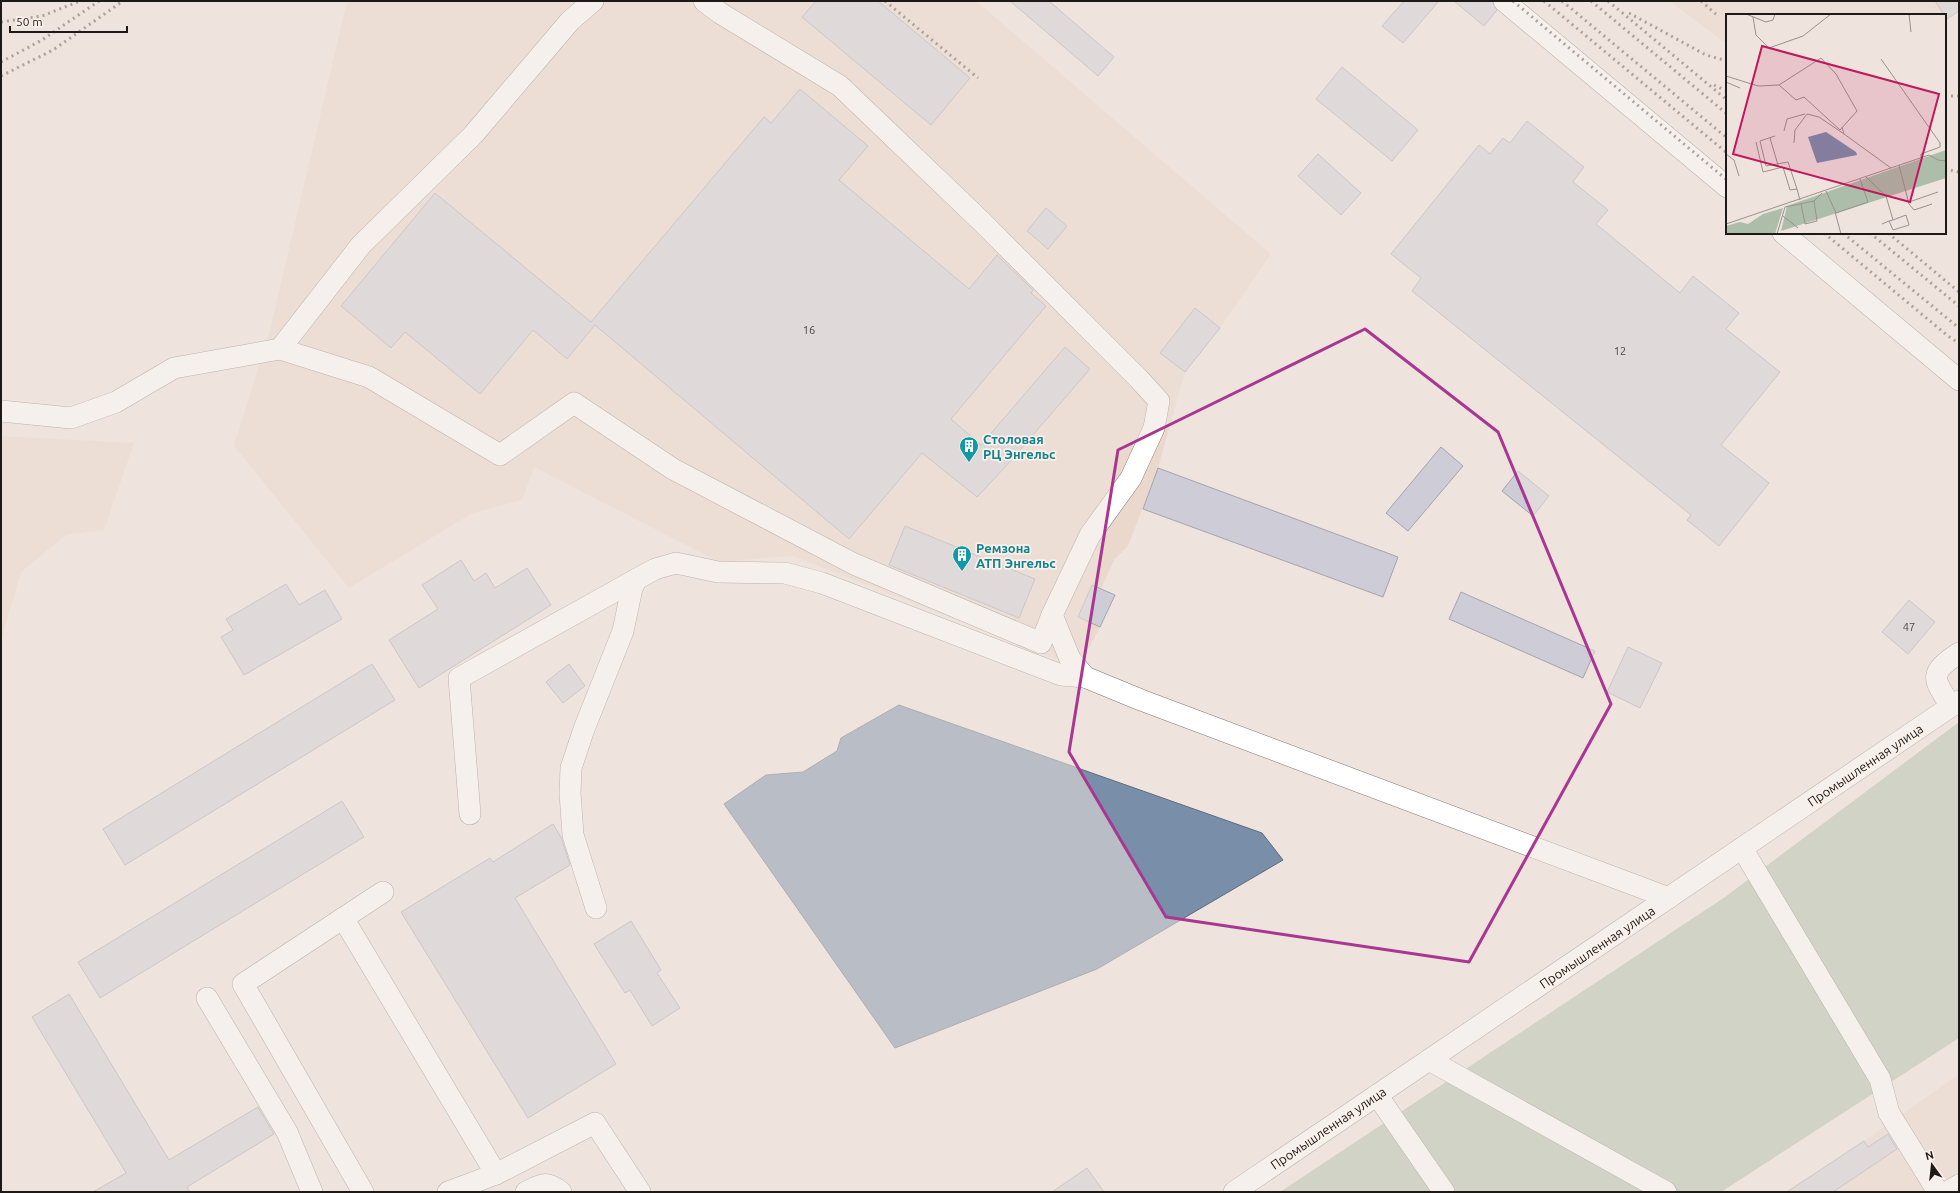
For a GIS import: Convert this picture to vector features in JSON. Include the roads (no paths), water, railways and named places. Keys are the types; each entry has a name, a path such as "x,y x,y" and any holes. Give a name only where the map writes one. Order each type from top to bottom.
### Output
{"street":[{"path":"280,349 361,245 473,135 570,21 593,1"},
{"path":"1,411 71,418 116,402 174,368 280,349 369,377 500,455 574,403 673,469 854,564 1041,643 1052,615 1090,535 1131,478 1154,428 1159,401 1139,379 980,220 840,86 720,13 704,1"},
{"path":"1504,1 1726,186"},
{"path":"1784,234 1959,380"},
{"path":"470,814 459,678 638,580 655,569 676,564 718,572 785,573 822,582 1061,675 1085,677 1141,700 1669,898"},
{"path":"596,908 573,835 570,793 571,768 584,729 623,631 632,588 638,580"},
{"path":"1052,615 1070,659 1085,677"},
{"path":"1955,704 1938,686 1936,679 1938,671 1945,662 1959,653"},
{"name":"Промышленная улица","path":"1234,1192 1955,704"},
{"path":"1742,848 1880,1079 1889,1113 1938,1192"},
{"path":"363,1192 243,984 383,892"},
{"path":"343,918 496,1174"},
{"path":"207,998 287,1132 312,1192"},
{"path":"1429,1060 1666,1192"},
{"path":"1377,1095 1444,1192"},
{"path":"448,1192 496,1174 595,1123 640,1192"},
{"path":"526,1192 542,1183 553,1185 561,1192"},
{"path":"1947,1192 1959,1185"}],"water":[{"path":"899,705 1262,833 1283,860 1097,969 895,1048 724,804 766,775 803,772 837,751 841,738"}],"railway":[{"path":"1,22 42,16 80,1"},
{"path":"1,62 42,40 99,1"},
{"path":"1,76 53,50 123,1"},
{"path":"885,1 978,78"},
{"path":"1513,1 1726,179"},
{"path":"1544,1 1726,152"},
{"path":"1562,1 1726,137"},
{"path":"1591,1 1726,113"},
{"path":"1608,1 1726,99"},
{"path":"1701,1 1718,16"},
{"path":"1629,13 1706,55 1726,61"},
{"path":"1714,85 1726,91"},
{"path":"1946,96 1959,96"},
{"path":"1946,169 1959,172"},
{"path":"1825,234 1948,336 1959,343"},
{"path":"1844,234 1959,328"},
{"path":"1871,234 1959,306"},
{"path":"1889,234 1959,292"}],"place":[{"name":"Столовая РЦ Энгельс","path":"969,463"},
{"name":"Ремзона АТП Энгельс","path":"962,572"}]}
